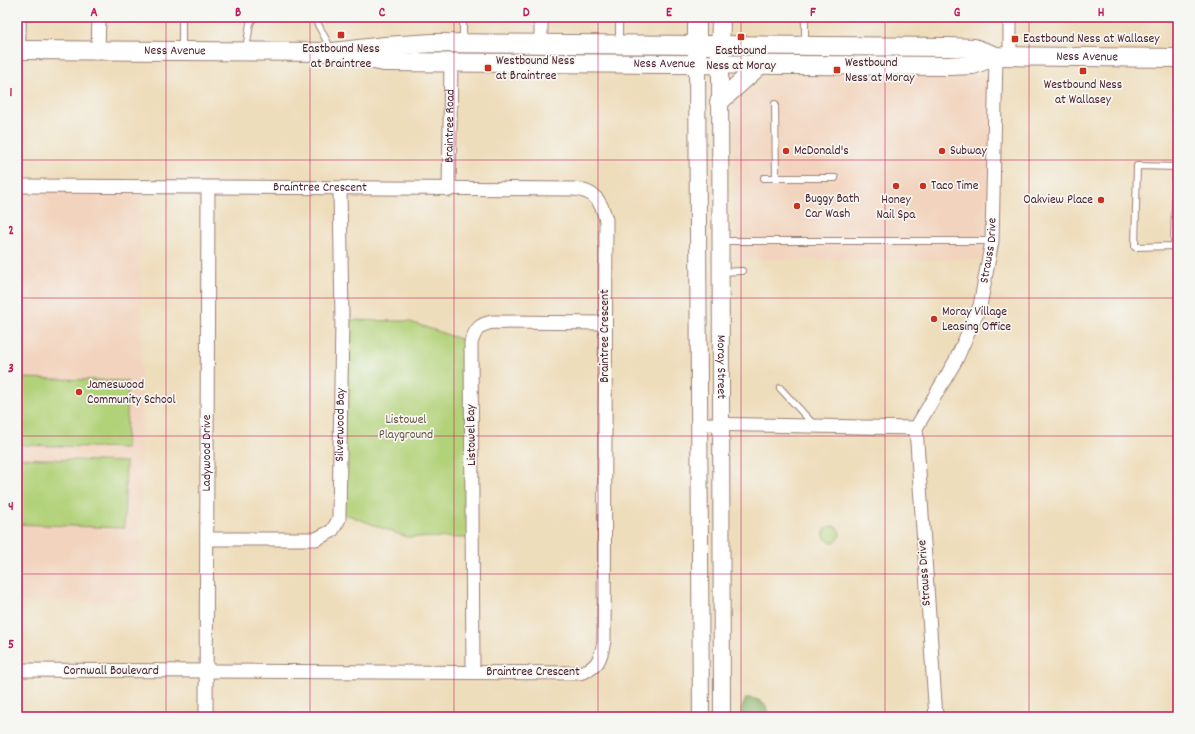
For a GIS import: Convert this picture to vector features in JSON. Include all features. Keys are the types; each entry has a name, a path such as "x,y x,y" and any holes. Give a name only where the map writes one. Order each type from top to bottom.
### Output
{"main road":[{"name":"Moray Street","path":"697,17 697,65"},
{"name":"Moray Street","path":"720,65 721,17"},
{"name":"Ness Avenue","path":"20,50 333,52 384,46 463,43 619,44 974,48 1003,56 1178,58"},
{"name":"Ness Avenue","path":"333,52 384,62 697,65 973,65 1003,56"},
{"path":"719,102 760,65"}],"street":[{"path":"98,51 99,17"},
{"path":"541,17 541,44"},
{"name":"Strauss Drive","path":"936,717 916,428 954,365 980,306 992,241 1003,56 1010,17"},
{"name":"Braintree Road","path":"449,190 451,63"},
{"name":"Moray Street","path":"697,65 701,717"},
{"name":"Moray Street","path":"720,65 719,272 722,717"},
{"name":"Braintree Crescent","path":"17,186 449,190 574,189 594,195 602,205 606,220 604,642 600,660 591,670 578,673 206,671"},
{"name":"Ladywood Drive","path":"206,717 208,188"},
{"name":"Silverwood Bay","path":"207,539 316,540 332,531 339,519 342,327 340,189"},
{"name":"Listowel Bay","path":"473,672 471,343 473,335 476,329 483,324 493,322 605,322"},
{"path":"699,424 916,428"},
{"name":"Cornwall Boulevard","path":"17,670 206,671"}],"lane":[{"path":"20,50 23,17"},
{"path":"182,17 182,51"},
{"path":"245,52 250,23 254,17"},
{"path":"314,17 333,52"},
{"path":"463,17 463,43"},
{"path":"619,17 619,44"},
{"path":"805,17 806,47"},
{"path":"775,104 776,178"},
{"path":"1137,166 1177,167 1174,246 1135,247 1137,166"},
{"path":"764,178 835,178"},
{"path":"719,241 992,241"},
{"path":"719,272 742,271"},
{"path":"780,388 815,425"}],"shaded area":[{"path":"774,74 996,76 990,260 735,260 734,107"},
{"name":"Jameswood Community School","path":"17,186 141,188 141,602 17,601"}],"green space":[{"name":"Listowel Playground","path":"342,320 408,321 471,343 473,538 406,537 340,512"},
{"path":"22,378 128,381 126,448 20,445"},
{"path":"19,458 126,462 124,528 17,524"},
{"path":"829,526 835,526 840,531 838,540 835,542 829,542 824,537 824,531"},
{"path":"746,698 759,700 762,702 767,708 771,717 742,717 742,708"}],"place":[{"name":"Eastbound Ness at Braintree","path":"341,35"},
{"name":"Eastbound Ness at Moray","path":"741,37"},
{"name":"Eastbound Ness at Wallasey","path":"1015,39"},
{"name":"Westbound Ness at Braintree","path":"488,68"},
{"name":"Westbound Ness at Moray","path":"837,70"},
{"name":"Westbound Ness at Wallasey","path":"1083,71"},
{"name":"McDonald's","path":"786,151"},
{"name":"Subway","path":"942,151"},
{"name":"Honey Nail Spa","path":"896,186"},
{"name":"Taco Time","path":"923,186"},
{"name":"Oakview Place","path":"1101,200"},
{"name":"Buggy Bath Car Wash","path":"797,206"},
{"name":"Moray Village Leasing Office","path":"934,319"},
{"name":"Jameswood Community School","path":"79,392"}]}
